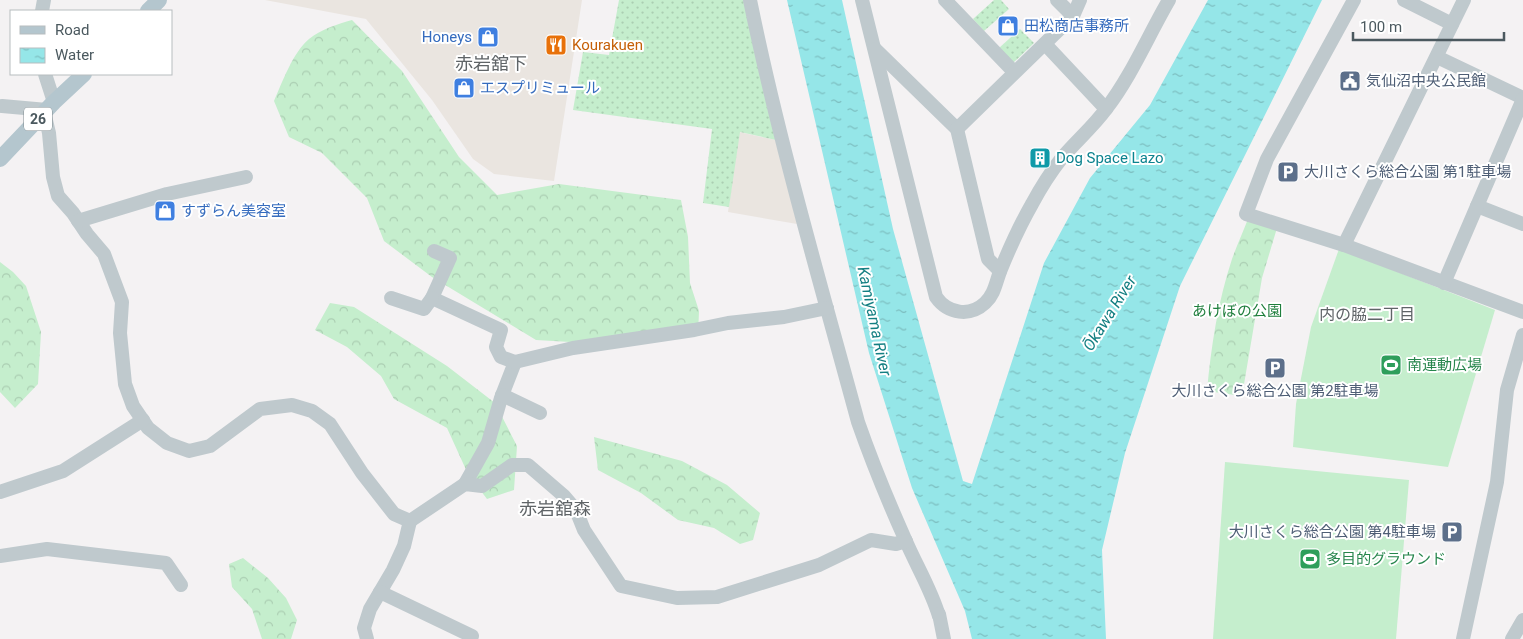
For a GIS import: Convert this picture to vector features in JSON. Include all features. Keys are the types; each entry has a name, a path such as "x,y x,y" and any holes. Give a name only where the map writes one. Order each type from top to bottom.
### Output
{"main road":[{"path":"149,10 159,0"},
{"name":"26","path":"0,159 48,108 83,75"}],"street":[{"path":"750,0 785,152 858,422 870,458 906,541 934,598 944,639"},
{"path":"862,0 936,297 942,306 952,311 964,312 975,310 992,296 1000,271 1037,196 1060,160 1106,109 1135,65 1169,0"},
{"path":"945,0 1014,72"},
{"path":"1057,0 1073,16"},
{"path":"958,128 1073,16 1080,0"},
{"path":"1354,0 1267,160 1246,214 1344,245 1523,312"},
{"path":"1404,0 1452,24"},
{"path":"1344,245 1464,0"},
{"path":"1045,44 1106,109"},
{"path":"874,48 958,128 988,259 1000,271"},
{"path":"1437,57 1523,99 1444,283"},
{"path":"46,75 52,177 58,196 104,254 122,302 120,333 125,384 134,406 148,428 167,443 189,451 210,446 260,409 292,404 312,411 330,424 362,473 394,514 410,521"},
{"path":"2,106 48,108"},
{"path":"78,221 167,194 246,177"},
{"path":"1477,206 1523,224"},
{"path":"391,298 424,309 432,298 450,258 434,250"},
{"path":"432,298 501,330 496,347 501,357 515,362 573,348 728,323 784,317 827,308"},
{"path":"1463,639 1497,482 1507,390 1523,335"},
{"path":"367,639 364,628 370,610 393,570 404,546 410,521 465,484 488,443 502,395 515,362"},
{"path":"502,395 540,413"},
{"path":"0,492 63,471 143,420"},
{"path":"465,484 482,486 512,466 528,465 564,496 576,510 584,530 621,586 677,598 717,597 749,588 819,565 871,540 896,544 906,541"},
{"path":"0,556 47,549 166,563 181,585"},
{"path":"380,592 472,636 470,639"},
{"path":"1512,639 1523,620"}],"shaded area":[{"path":"265,0 582,0 554,181 494,174 473,159 432,100 366,19"},
{"path":"739,132 776,140 797,224 728,212"}],"green space":[{"path":"619,0 745,0 776,140 740,132 729,207 703,203 712,129 573,110 583,52 609,55"},
{"path":"994,0 1001,0 1009,9 984,31 973,19"},
{"path":"352,20 402,71 459,157 497,195 559,184 681,200 688,237 690,283 699,311 698,336 622,345 536,340 432,277 384,241 367,198 322,153 289,137 274,101 288,68 303,45 314,35 335,25"},
{"path":"1020,29 1034,43 1013,63 999,48"},
{"name":"あけぼの公園","path":"1248,219 1277,228 1262,278 1242,396 1207,391 1213,341 1223,291 1232,259"},
{"name":"南運動広場","path":"1339,249 1495,310 1448,467 1293,447 1296,404 1311,327"},
{"path":"0,262 26,286 41,332 38,384 15,408 0,392"},
{"path":"330,303 354,307 447,366 495,403 517,446 514,490 487,499 468,474 447,428 394,399 381,376 347,347 315,330"},
{"path":"594,437 682,461 727,485 760,513 753,540 740,544 714,528 678,520 641,493 598,470"},
{"name":"多目的グラウンド","path":"1225,462 1409,480 1396,639 1213,639"},
{"path":"243,558 268,578 286,598 297,620 291,639 262,639 252,609 232,587 229,564"}],"water":[{"path":"787,0 842,0 893,229 963,481 972,484 1044,263 1090,178 1150,105 1208,0 1322,0 1180,286 1125,453 1102,550 1106,639 972,639 965,611 912,488 869,353"}],"place":[{"name":"田松商店事務所","path":"1008,26"},
{"name":"Honeys","path":"488,37"},
{"name":"Kourakuen","path":"556,45"},
{"name":"気仙沼中央公民館","path":"1350,81"},
{"name":"エスプリミュール","path":"464,88"},
{"name":"Dog Space Lazo","path":"1040,158"},
{"name":"大川さくら総合公園 第1駐車場","path":"1288,172"},
{"name":"すずらん美容室","path":"165,211"},
{"name":"南運動広場","path":"1391,365"},
{"name":"大川さくら総合公園 第2駐車場","path":"1275,368"},
{"name":"大川さくら総合公園 第4駐車場","path":"1452,532"},
{"name":"多目的グラウンド","path":"1310,559"}],"district":[{"name":"赤岩舘下","path":"491,64"},
{"name":"内の脇二丁目","path":"1367,314"},
{"name":"赤岩舘森","path":"555,509"}],"water label":[{"name":"Ōkawa River","path":"1109,313"},
{"name":"Kamiyama River","path":"875,321"}]}
